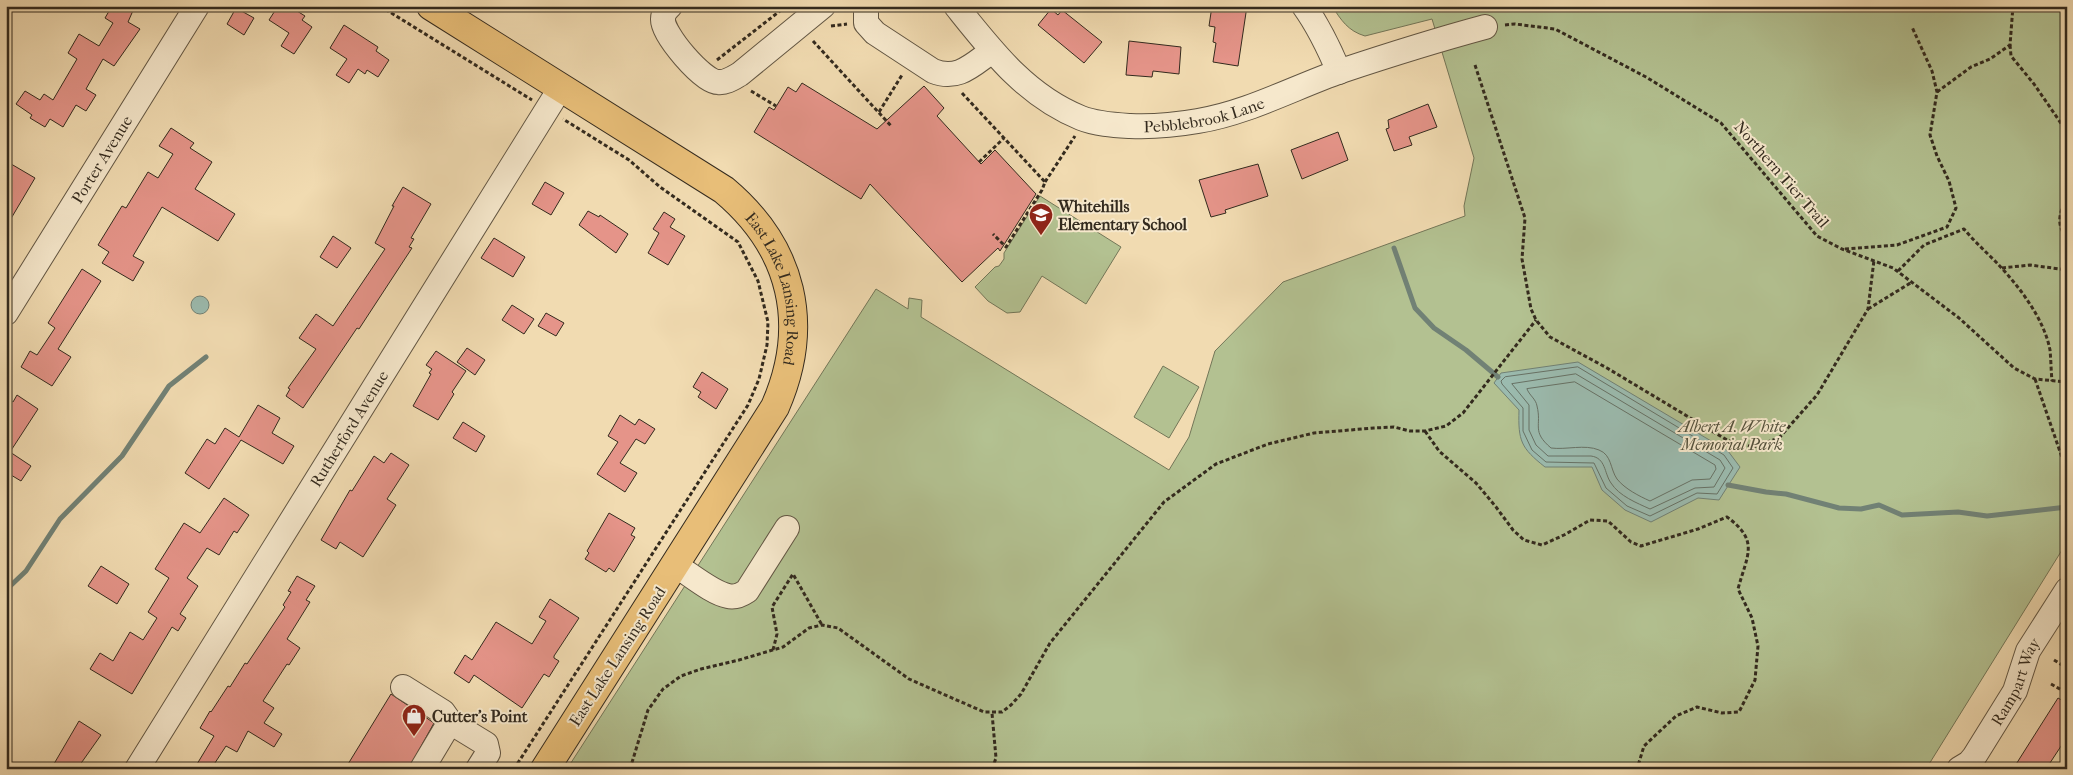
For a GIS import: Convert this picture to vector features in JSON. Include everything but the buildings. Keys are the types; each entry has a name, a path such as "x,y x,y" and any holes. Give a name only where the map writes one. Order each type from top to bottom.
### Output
{"main road":[{"name":"East Lake Lansing Road","path":"431,6 554,98 707,179 740,203 751,214 777,254 788,284 792,307 794,334 792,353 783,390 766,424 546,769"}],"street":[{"name":"Porter Avenue","path":"6,313 198,6"},
{"path":"670,6 665,12 663,19 667,32 698,71 706,78 717,82 729,81 740,74 823,6"},
{"path":"866,6 866,23 875,33 933,71 951,76 964,70 992,51"},
{"name":"Pebblebrook Lane","path":"956,6 992,51 1022,83 1052,104 1083,118 1115,125 1153,126 1199,121 1270,99 1339,72 1423,44 1492,26"},
{"path":"1304,6 1329,46 1339,72"},
{"name":"Rutherford Avenue","path":"137,769 554,98"},
{"path":"675,565 720,593 730,597 739,596 747,591 787,528"},
{"name":"Rampart Way","path":"1959,769 1969,764 2015,691 2028,651 2067,590"},
{"path":"403,687 443,712 450,722 486,744 488,753 478,769"},
{"path":"422,769 450,722"}],"path":[{"path":"380,6 554,98 660,187 738,242 758,281 768,322 768,345 760,379 748,404 514,769"},
{"path":"2013,6 2011,56 2034,84 2067,132"},
{"path":"716,60 785,7 821,50 892,127"},
{"name":"Northern Tier Trail","path":"1492,26 1515,24 1555,29 1646,77 1721,123 1817,236 1842,250 1874,260 1898,271 1958,318 2014,368 2035,379 2067,382"},
{"path":"1842,250 1897,245 1947,227 1956,208 1949,181 1930,135 1937,92 1932,71 1912,27"},
{"path":"1937,92 1972,67 1990,59 2010,45"},
{"path":"879,112 912,57"},
{"path":"1475,65 1525,218 1522,259 1531,309 1536,320 1550,337 1608,368 1726,440 1753,447 1779,438 1817,395 1868,309 1874,260"},
{"path":"961,92 1045,182"},
{"path":"993,234 1006,247 1075,136 1083,118"},
{"path":"979,162 1004,138"},
{"path":"2067,197 2059,214 2060,230 2067,238"},
{"path":"1898,271 1924,245 1964,229 1978,246 2002,268 2033,308 2049,349 2052,381"},
{"path":"2002,268 2030,265 2067,270"},
{"path":"1868,309 1912,281"},
{"path":"630,769 648,710 663,689 688,674 783,647 809,628 822,624 838,628 909,679 969,706 992,713 1002,712 1021,694 1050,643 1164,502 1216,464 1268,444 1314,433 1394,427 1410,431 1425,431 1446,426 1463,413 1536,320"},
{"path":"2035,379 2067,472"},
{"path":"1425,431 1438,451 1476,483 1513,530 1524,540 1542,545 1590,520 1608,521 1631,542 1641,546 1698,529 1727,517 1742,528 1749,546 1738,589 1752,618 1758,646 1755,680 1739,712 1722,713 1697,707 1676,716 1644,746 1637,769"},
{"path":"773,650 777,634 772,607 793,574 822,624"},
{"path":"2062,647 2067,650"},
{"path":"2054,660 2067,668"},
{"path":"2052,684 2067,693"},
{"path":"992,713 996,758 992,769"}],"green space":[{"name":"Albert A. White Memorial Park","path":"1332,6 2067,6 2067,542 1926,769 567,769 876,289 908,309 909,298 922,300 921,317 1169,470 1189,437 1215,351 1283,282 1465,216 1464,206 1474,158 1432,19 1365,36 1349,28"},
{"path":"1040,196 1121,247 1086,304 1042,276 1020,312 1007,313 988,301 975,287 995,267 999,266 1004,259 1004,253"},
{"path":"1163,366 1199,387 1169,438 1134,417"}],"water":[{"path":"196,296 204,296 209,301 207,312 196,314 191,309 191,301"},
{"path":"1578,362 1728,451 1740,467 1719,500 1698,498 1651,522 1625,510 1602,490 1592,467 1545,467 1531,454 1520,437 1519,410 1494,383 1501,373"}],"waterway":[{"path":"1394,248 1415,308 1434,328 1466,350 1498,377"},
{"path":"6,590 26,571 60,519 122,456 169,386 206,357"},
{"path":"1728,485 1786,494 1839,508 1861,509 1879,505 1902,515 1958,512 1987,516 2067,507"}],"place":[{"name":"Whitehills Elementary School","path":"1041,236"},
{"name":"Cutter's Point","path":"414,737"}]}
